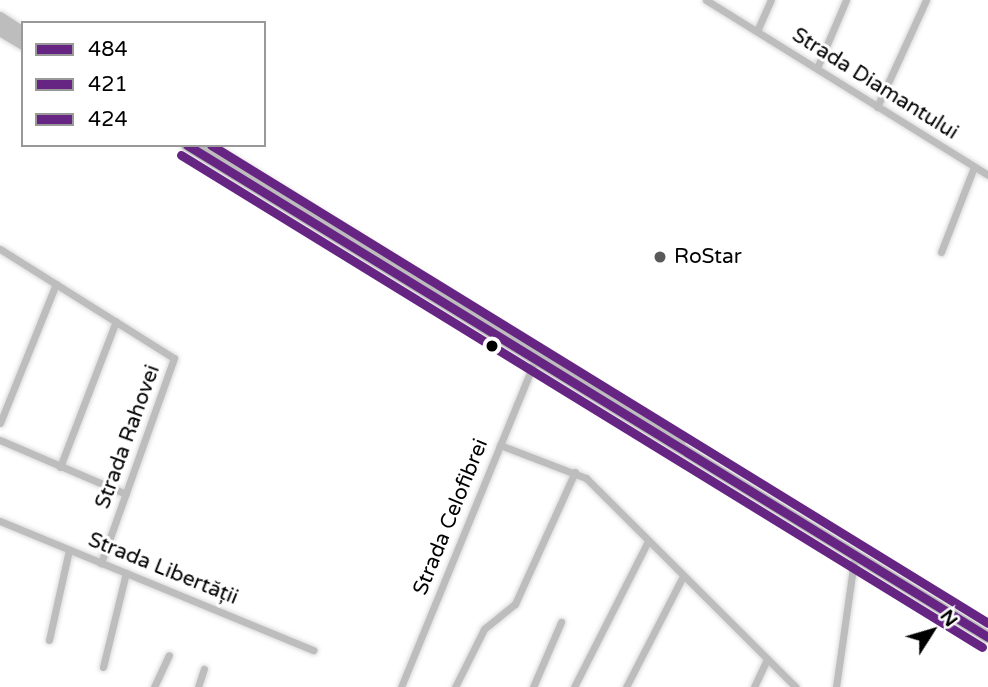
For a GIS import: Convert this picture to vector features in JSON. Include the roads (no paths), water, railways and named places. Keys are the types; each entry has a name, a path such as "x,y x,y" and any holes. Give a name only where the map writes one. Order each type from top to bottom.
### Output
{"main road":[{"path":"0,18 21,32"},
{"path":"0,30 21,43"},
{"path":"190,147 988,637"},
{"path":"209,147 619,400 694,454"}],"street":[{"name":"Strada Diamantului","path":"706,0 988,175"},
{"path":"757,32 771,0"},
{"path":"817,68 846,0"},
{"path":"877,107 926,0"},
{"path":"941,252 974,167"},
{"name":"Strada Rahovei","path":"0,249 174,358 101,564"},
{"path":"0,423 56,284"},
{"path":"61,467 117,321"},
{"name":"Strada Celofibrei","path":"401,687 535,360"},
{"path":"0,440 126,494"},
{"path":"500,445 575,472 796,687"},
{"path":"455,687 484,629 514,604 575,472"},
{"name":"Strada Libertății","path":"0,521 313,650"},
{"path":"575,687 648,541"},
{"path":"49,640 69,550"},
{"path":"836,687 855,554"},
{"path":"103,667 126,573"},
{"path":"626,687 683,576"},
{"path":"533,687 561,622"},
{"path":"154,687 169,655"},
{"path":"754,687 767,659"},
{"path":"198,687 204,669"}],"place":[{"name":"RoStar","path":"660,257"}]}
